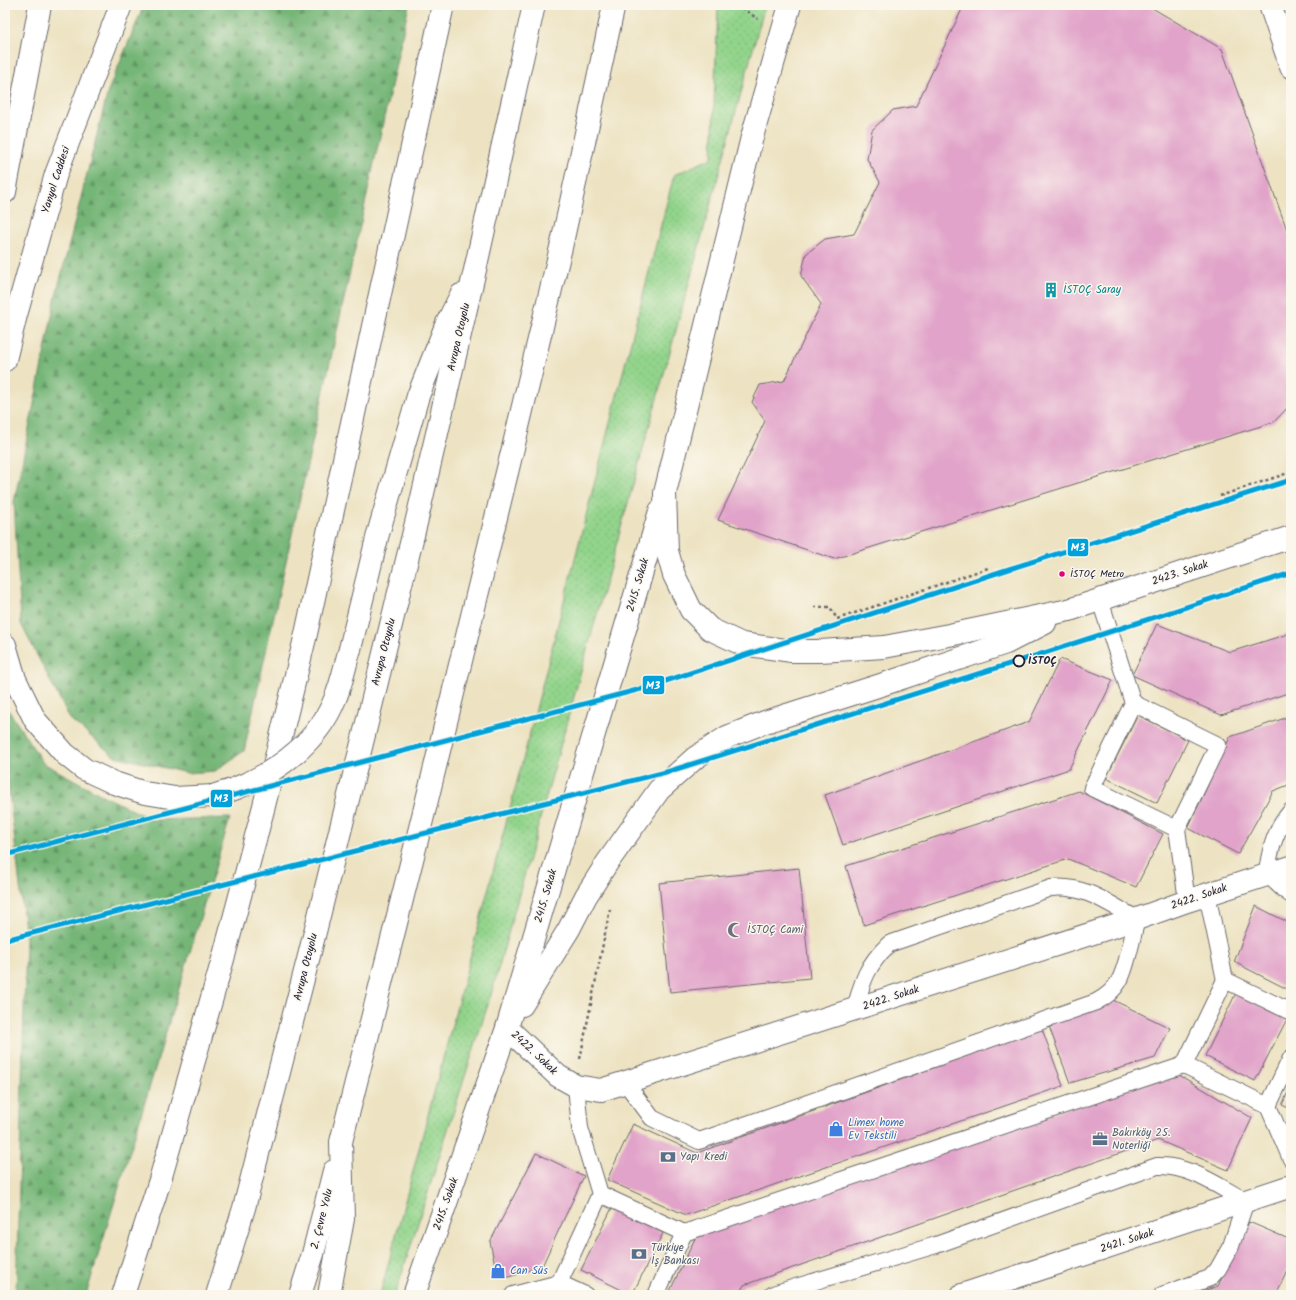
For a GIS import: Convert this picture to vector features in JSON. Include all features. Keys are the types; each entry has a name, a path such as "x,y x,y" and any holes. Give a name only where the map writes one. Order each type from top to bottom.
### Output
{"main road":[{"path":"5,192 40,5"},
{"name":"Yanyol Caddesi","path":"5,360 16,315 56,174 121,5"},
{"path":"123,1295 160,1180 226,952 264,806 306,634 338,479 443,5"},
{"name":"Avrupa Otoyolu","path":"217,1295 244,1208 312,945 417,519 475,270 534,5"},
{"path":"330,1295 343,1219 341,1142 429,793 513,448 562,243 614,5"},
{"path":"790,5 752,137 665,493 667,551 674,575 691,610 710,629 742,644 792,650 820,651 884,647 1069,610"},
{"path":"1270,5 1291,67"},
{"path":"5,645 14,679 35,720 65,754 84,769 114,782 145,793 175,798 213,796 239,788 286,760 311,738 323,722 335,699 350,649 378,534 418,396 447,323 475,270"},
{"name":"2415. Sokak","path":"414,1295 507,1028 665,493"},
{"name":"2423. Sokak","path":"1069,610 1291,537"},
{"path":"507,1028 607,863 659,790 695,758 727,737 765,722 1006,643 1069,610"},
{"name":"2422. Sokak","path":"507,1028 558,1076 576,1086 601,1090 1137,919 1291,867"},
{"name":"2. Çevre Yolu","path":"300,1295 313,1254 341,1142"},
{"name":"2421. Sokak","path":"962,1295 1291,1186"}],"lane":[{"path":"1100,600 1132,703 1092,788 1177,829"},
{"path":"1132,703 1218,745 1177,829 1187,901"},
{"path":"1291,811 1278,830 1272,845 1268,859 1267,874 1284,890 1291,894"},
{"path":"625,1082 652,1118 700,1142 1105,998 1120,983 1124,973 1137,919 1082,890 1071,888 1051,888 889,944 879,954 867,971 860,987 855,1010"},
{"path":"1184,1065 1225,980 1208,894"},
{"path":"1225,980 1291,1012"},
{"path":"1268,1106 1291,1058"},
{"path":"600,1194 684,1233 1184,1065 1268,1106 1291,1159"},
{"path":"559,1283 600,1194 580,1128 576,1086"},
{"path":"772,1295 776,1292 936,1245 1157,1166 1169,1166 1184,1169 1246,1201 1231,1246 1218,1269 1210,1278 1162,1295"},
{"path":"656,1295 684,1233"},
{"path":"513,1295 559,1283 585,1295"}],"path":[{"path":"1220,496 1291,472"},
{"path":"814,607 830,607 838,619 988,568"},
{"path":"581,1056 611,905"}],"green space":[{"path":"144,5 409,5 244,751 215,771 187,773 114,756 70,719 21,624 14,502 56,296 108,91"},
{"path":"718,5 765,5 491,995 395,1295 380,1295 526,748 674,175 712,158"},
{"path":"9,711 43,763 102,795 153,820 230,818 86,1295 16,1295 26,939 5,756 5,712"}],"building":[{"name":"İSTOÇ Saray","path":"964,5 1147,5 1222,49 1291,241 1291,404 1274,422 834,559 718,520 765,421 752,402 760,385 784,381 821,304 801,276 806,254 825,239 854,234 880,182 867,159 872,130 893,110 916,106"},
{"path":"1157,624 1230,652 1291,633 1291,692 1221,715 1132,675"},
{"path":"1060,659 1113,680 1069,769 843,845 825,795 1029,722"},
{"path":"1138,715 1188,740 1157,803 1106,778"},
{"path":"1291,716 1291,784 1273,791 1238,854 1188,828 1230,737"},
{"path":"1079,791 1163,834 1136,887 1068,859 864,925 846,866"},
{"name":"İSTOÇ Cami","path":"799,868 810,978 670,992 659,883"},
{"path":"1256,906 1291,924 1291,991 1234,962"},
{"path":"1236,993 1287,1019 1255,1081 1205,1056"},
{"path":"1111,999 1170,1028 1155,1058 1070,1083 1047,1021"},
{"path":"1042,1029 1063,1086 686,1215 607,1180 633,1124 697,1153"},
{"path":"1174,1072 1252,1118 1228,1170 1158,1140 744,1285 738,1295 668,1295 698,1232"},
{"path":"1291,1086 1291,1109 1282,1105"},
{"path":"536,1153 584,1176 542,1266 506,1278 497,1274 490,1242"},
{"path":"612,1208 663,1233 632,1295 581,1270"},
{"path":"1249,1222 1291,1240 1291,1262 1276,1295 1191,1295 1218,1286"}],"transit line":[{"name":"M3","path":"5,855 641,689 1009,569 1291,480"},
{"name":"M3","path":"5,940 670,771 1038,655 1291,573"}],"place":[{"name":"İSTOÇ Saray","path":"1051,290"},
{"name":"İSTOÇ Metro","path":"1062,574"},
{"name":"İSTOÇ","path":"1019,661"},
{"name":"İSTOÇ Cami","path":"735,930"},
{"name":"Limex home Ev Tekstili","path":"836,1129"},
{"name":"Bakırköy 25. Noterliği","path":"1100,1139"},
{"name":"Yapı Kredi","path":"668,1157"},
{"name":"Türkiye İş Bankası","path":"639,1254"},
{"name":"Can Süs","path":"498,1271"}]}
